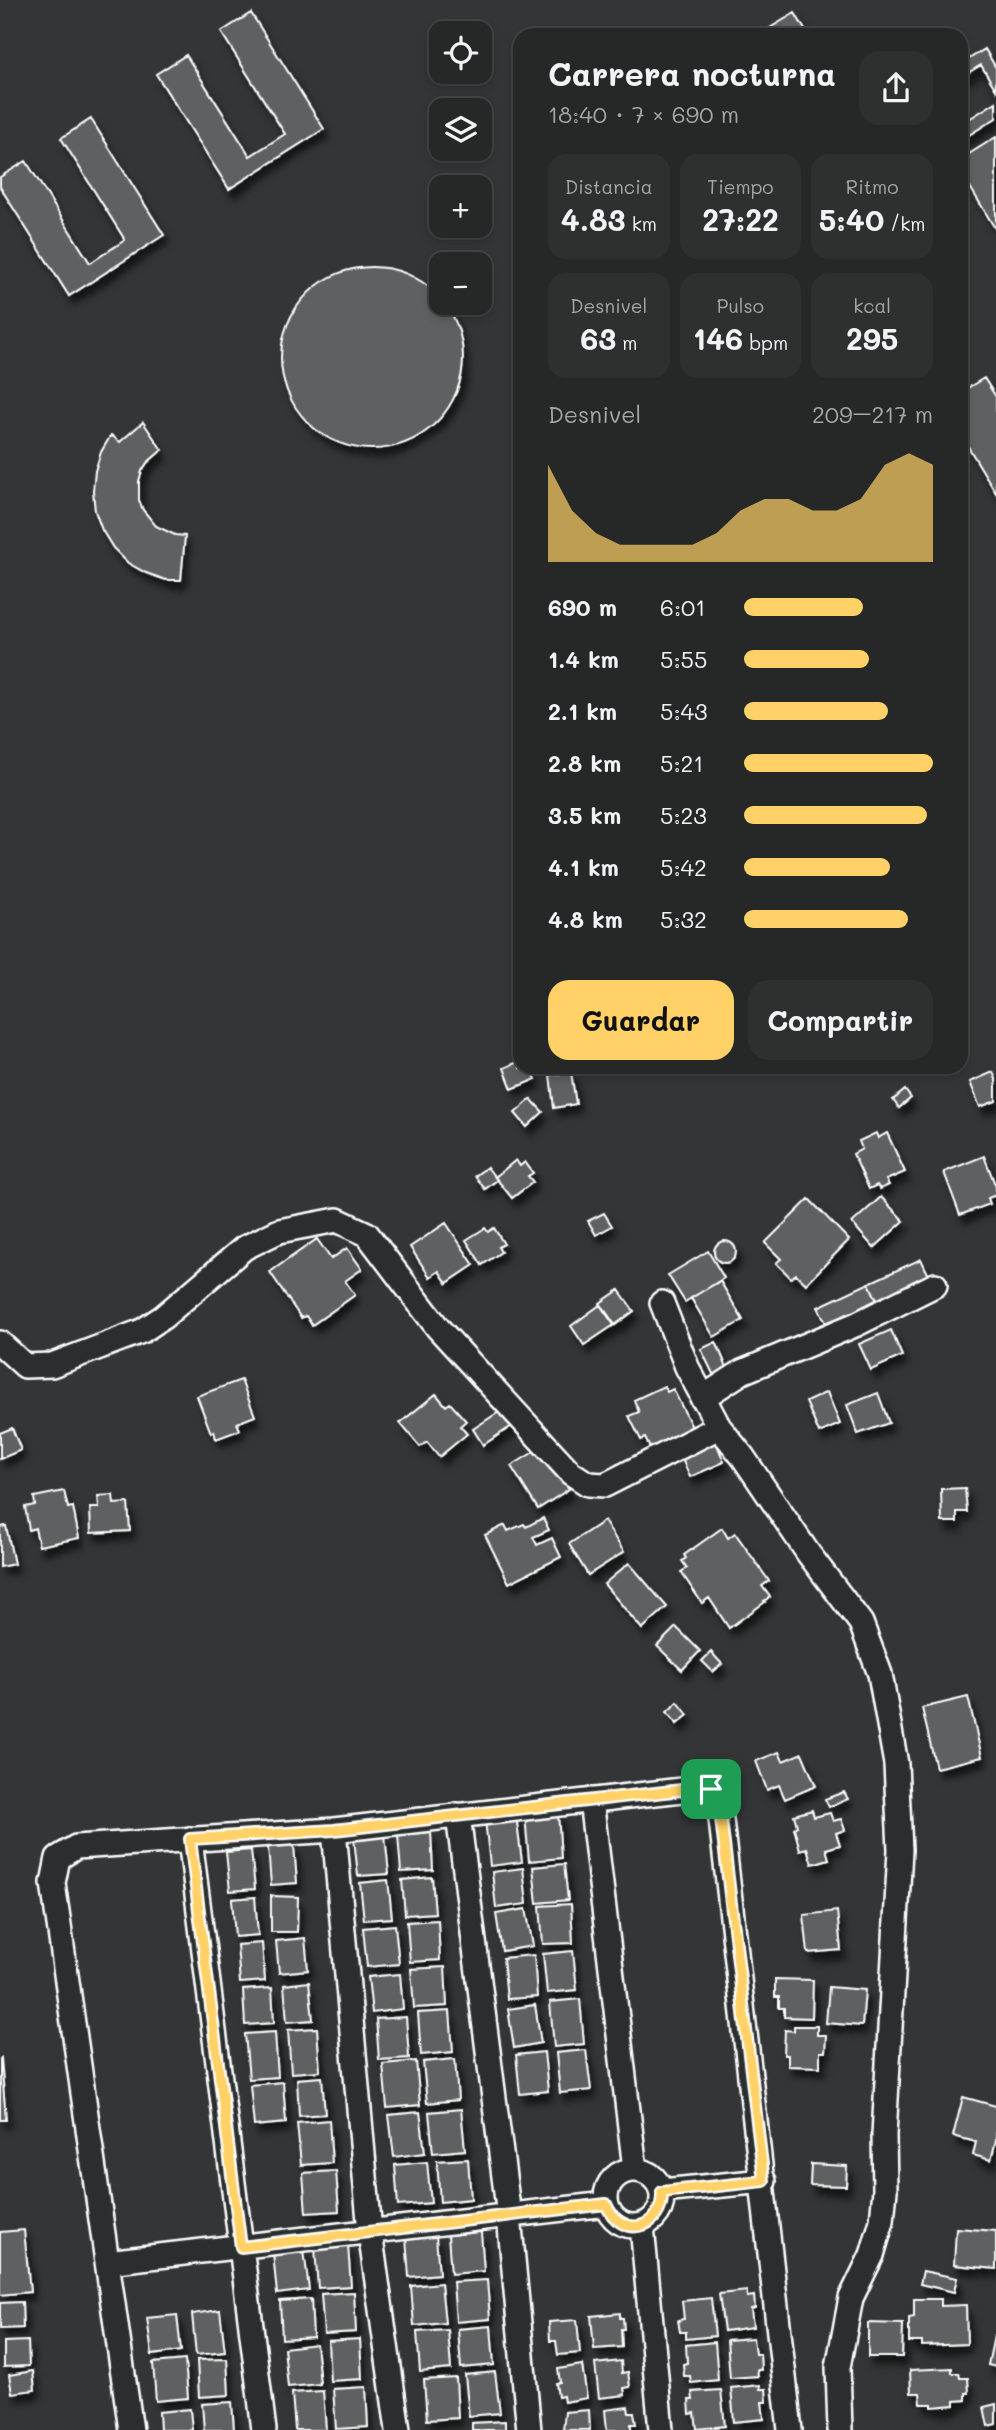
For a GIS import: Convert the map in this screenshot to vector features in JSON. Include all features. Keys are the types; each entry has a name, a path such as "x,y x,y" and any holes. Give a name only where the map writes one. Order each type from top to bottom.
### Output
{"street":[{"path":"0,1343 25,1366 52,1365 99,1349 142,1331 163,1317 244,1248 279,1231 337,1220 368,1234 438,1328 571,1473 587,1485 606,1485 719,1427"},
{"path":"702,1398 742,1372 847,1329 935,1285"},
{"path":"662,1303 702,1398 719,1427 861,1623 880,1674 896,1764 900,1850 882,2221 872,2255 851,2298 838,2367 840,2430"},
{"path":"131,2430 53,1883 58,1858 76,1847 334,1830 699,1788 711,1789 719,1802 764,2181 790,2430"},
{"path":"591,1800 635,2169"},
{"path":"458,1815 509,2216 529,2430"},
{"path":"334,1830 370,2232 398,2430"},
{"path":"190,1839 264,2430"},
{"path":"635,2169 652,2176 662,2192 660,2209 650,2222 642,2226 632,2227 615,2220 606,2204 606,2195 612,2180 619,2174 635,2169"},
{"path":"662,2192 764,2181"},
{"path":"107,2262 606,2204"},
{"path":"642,2226 661,2430"}],"building":[{"path":"251,13 324,129 229,189 156,74 186,55 250,156 285,134 221,32"},
{"path":"795,13 804,28 770,28"},
{"path":"985,49 996,68 996,90 981,65 968,73 968,60"},
{"path":"996,102 996,118 968,136 968,120"},
{"path":"91,119 164,235 69,296 0,187 0,177 26,161 90,263 125,240 61,138"},
{"path":"996,137 996,230 968,184 968,155"},
{"path":"354,268 390,268 423,282 429,287 429,315 452,315 462,340 462,376 448,409 437,423 423,434 390,448 354,448 321,434 307,423 296,409 282,376 282,340 296,307 307,293 321,282"},
{"path":"984,378 996,397 996,493 968,447 968,388"},
{"path":"143,422 162,450 142,471 139,500 143,510 156,526 175,535 185,536 181,580 166,580 128,563 113,548 95,511 95,471 101,452 111,435 120,442"},
{"path":"513,1064 513,1074 534,1074 536,1079 512,1089 504,1068"},
{"path":"993,1072 996,1079 996,1101 980,1107 970,1082"},
{"path":"571,1074 576,1104 554,1108 550,1075"},
{"path":"905,1090 911,1098 899,1108 893,1100"},
{"path":"531,1099 543,1112 527,1127 515,1113"},
{"path":"876,1133 878,1138 887,1133 905,1172 886,1180 889,1185 880,1189 877,1185 869,1189 853,1154 862,1149 859,1141"},
{"path":"984,1156 996,1187 996,1195 988,1198 990,1204 960,1215 944,1172"},
{"path":"516,1160 520,1166 525,1162 533,1173 528,1176 533,1182 512,1198 495,1177"},
{"path":"487,1167 497,1180 485,1189 475,1176"},
{"path":"881,1197 904,1221 874,1248 852,1223"},
{"path":"809,1199 849,1240 806,1284 796,1274 791,1278 776,1263 781,1259 765,1243"},
{"path":"604,1213 612,1226 596,1235 588,1221"},
{"path":"446,1223 474,1265 447,1283 439,1271 430,1277 410,1247"},
{"path":"485,1228 488,1232 494,1228 504,1244 498,1247 501,1252 482,1265 466,1240"},
{"path":"317,1239 331,1259 347,1248 362,1269 345,1281 355,1295 312,1325 306,1316 301,1318 270,1272"},
{"path":"725,1241 733,1244 736,1252 733,1260 725,1263 717,1260 714,1252 717,1244"},
{"path":"708,1251 724,1278 685,1302 668,1275"},
{"path":"921,1259 930,1278 878,1303 869,1283"},
{"path":"720,1281 743,1320 714,1337 691,1298"},
{"path":"869,1283 878,1303 828,1327 818,1307"},
{"path":"619,1290 634,1311 615,1325 600,1303"},
{"path":"600,1305 614,1325 584,1345 571,1326"},
{"path":"891,1330 902,1356 871,1370 859,1344"},
{"path":"716,1342 728,1370 714,1376 701,1349"},
{"path":"241,1380 255,1416 237,1423 240,1430 216,1439 214,1431 211,1433 197,1396"},
{"path":"664,1386 667,1392 673,1389 692,1427 676,1435 678,1440 665,1446 663,1442 650,1448 645,1438 641,1440 629,1416 639,1412 634,1400"},
{"path":"827,1392 840,1424 819,1433 806,1402"},
{"path":"878,1393 889,1423 858,1434 847,1405"},
{"path":"436,1394 446,1406 450,1403 466,1421 460,1426 467,1434 439,1457 427,1442 420,1447 400,1423"},
{"path":"505,1408 515,1424 483,1445 473,1429"},
{"path":"12,1428 21,1450 0,1459 0,1433"},
{"path":"716,1442 724,1462 690,1477 681,1457"},
{"path":"542,1447 569,1489 538,1509 511,1466"},
{"path":"965,1488 967,1512 957,1512 957,1522 942,1522 941,1489"},
{"path":"64,1491 68,1508 73,1507 79,1538 39,1546 35,1528 29,1530 25,1507 35,1505 34,1497"},
{"path":"113,1495 114,1504 128,1503 130,1531 91,1533 90,1508 99,1508 98,1496"},
{"path":"543,1518 549,1530 533,1537 537,1545 552,1538 561,1557 509,1583 485,1535 505,1525 508,1531 524,1524 526,1527"},
{"path":"604,1521 624,1552 588,1575 569,1544"},
{"path":"6,1526 14,1564 0,1567 0,1527"},
{"path":"722,1528 728,1538 735,1533 769,1581 762,1586 770,1597 729,1628 709,1598 702,1603 681,1572 687,1568 682,1561 686,1558 684,1555"},
{"path":"629,1563 667,1607 642,1629 604,1584"},
{"path":"676,1627 700,1651 682,1670 657,1646"},
{"path":"711,1652 722,1664 713,1672 702,1661"},
{"path":"968,1697 982,1757 936,1768 922,1708"},
{"path":"678,1702 688,1715 677,1724 667,1712"},
{"path":"779,1752 783,1761 802,1753 816,1786 785,1799 779,1785 767,1790 756,1761"},
{"path":"844,1792 848,1799 829,1807 825,1799"},
{"path":"812,1810 814,1817 830,1813 833,1821 841,1819 845,1830 836,1833 840,1845 826,1849 829,1859 812,1864 807,1848 800,1850 794,1828 797,1826 794,1815"},
{"path":"558,1812 561,1858 529,1861 525,1815"},
{"path":"516,1815 522,1862 490,1866 485,1819"},
{"path":"431,1832 433,1870 401,1872 398,1835"},
{"path":"385,1835 389,1874 358,1876 354,1838"},
{"path":"294,1845 297,1883 271,1885 268,1847"},
{"path":"251,1850 255,1889 230,1891 226,1852"},
{"path":"564,1864 568,1900 537,1903 533,1867"},
{"path":"523,1868 527,1904 496,1908 492,1872"},
{"path":"432,1877 435,1913 405,1915 402,1880"},
{"path":"388,1880 392,1918 364,1920 360,1883"},
{"path":"271,1896 298,1897 297,1932 271,1932"},
{"path":"255,1897 258,1935 235,1937 232,1899"},
{"path":"571,1904 573,1943 543,1944 540,1906"},
{"path":"526,1909 533,1946 502,1951 496,1914"},
{"path":"837,1911 841,1950 808,1953 804,1915"},
{"path":"438,1920 440,1960 410,1962 407,1922"},
{"path":"395,1925 399,1964 367,1967 363,1928"},
{"path":"305,1938 308,1970 279,1973 276,1941"},
{"path":"262,1943 265,1981 240,1983 237,1945"},
{"path":"573,1951 577,1990 547,1993 543,1954"},
{"path":"534,1955 537,1997 507,1999 503,1958"},
{"path":"445,1967 447,2006 414,2008 411,1969"},
{"path":"400,1974 403,2009 372,2013 368,1977"},
{"path":"775,1979 813,1980 812,2018 784,2017 784,2008 779,2008 779,1997 775,1997"},
{"path":"309,1982 313,2020 287,2022 284,1985"},
{"path":"829,1987 865,1990 862,2026 826,2023"},
{"path":"272,1988 274,2023 245,2025 243,1990"},
{"path":"580,1999 584,2044 554,2047 550,2002"},
{"path":"535,2005 541,2043 514,2048 508,2009"},
{"path":"450,2011 453,2052 421,2055 418,2013"},
{"path":"406,2017 409,2058 379,2060 376,2019"},
{"path":"794,2026 817,2026 817,2035 826,2035 825,2052 820,2052 820,2067 788,2066 788,2055 784,2055 785,2030 794,2031"},
{"path":"317,2028 320,2071 291,2073 288,2030"},
{"path":"275,2032 278,2077 249,2079 245,2034"},
{"path":"586,2050 591,2090 560,2093 556,2053"},
{"path":"544,2052 548,2091 520,2094 516,2055"},
{"path":"1,2058 6,2120 0,2120"},
{"path":"455,2059 458,2100 427,2103 423,2062"},
{"path":"416,2061 420,2105 387,2108 383,2064"},
{"path":"322,2077 325,2114 299,2116 297,2079"},
{"path":"283,2082 286,2123 254,2126 250,2085"},
{"path":"963,2097 996,2106 996,2140 991,2160 973,2155 976,2142 953,2136"},
{"path":"461,2109 465,2150 433,2153 429,2112"},
{"path":"420,2112 425,2153 394,2157 389,2115"},
{"path":"329,2120 332,2163 301,2165 297,2123"},
{"path":"468,2159 471,2199 440,2202 437,2161"},
{"path":"427,2162 431,2203 398,2206 395,2165"},
{"path":"811,2164 847,2166 846,2186 810,2185"},
{"path":"336,2171 339,2211 306,2213 303,2173"},
{"path":"956,2228 996,2231 996,2269 954,2265"},
{"path":"24,2230 30,2292 0,2295 0,2232"},
{"path":"481,2232 484,2271 451,2274 448,2235"},
{"path":"436,2236 439,2274 409,2277 406,2238"},
{"path":"348,2246 351,2286 318,2288 315,2248"},
{"path":"304,2250 309,2290 277,2294 273,2253"},
{"path":"923,2271 957,2278 954,2292 920,2284"},
{"path":"487,2280 490,2319 456,2322 453,2282"},
{"path":"441,2283 445,2323 414,2326 411,2286"},
{"path":"747,2291 747,2297 754,2296 755,2308 751,2309 753,2327 724,2331 719,2294"},
{"path":"354,2292 356,2332 324,2334 321,2294"},
{"path":"711,2298 715,2336 686,2339 686,2332 680,2332 678,2320 684,2319 682,2301"},
{"path":"311,2299 313,2337 282,2339 280,2301"},
{"path":"914,2299 941,2299 941,2306 966,2305 967,2344 922,2346 922,2342 909,2342 909,2318 914,2317"},
{"path":"22,2302 23,2328 0,2329 0,2303"},
{"path":"220,2310 225,2352 196,2355 192,2314"},
{"path":"620,2313 624,2329 621,2329 622,2347 594,2349 591,2316"},
{"path":"177,2315 181,2351 152,2355 147,2318"},
{"path":"577,2320 580,2353 558,2355 556,2341 550,2341 549,2322"},
{"path":"868,2323 903,2324 902,2357 868,2357"},
{"path":"491,2326 494,2365 461,2368 458,2329"},
{"path":"448,2330 451,2369 420,2372 417,2332"},
{"path":"994,2336 996,2337 996,2367 988,2365"},
{"path":"753,2338 755,2354 760,2354 761,2370 757,2370 758,2376 730,2378 727,2340"},
{"path":"360,2339 362,2379 330,2381 328,2341"},
{"path":"28,2341 29,2366 4,2367 4,2342"},
{"path":"715,2342 718,2380 691,2383 690,2376 684,2376 683,2364 687,2363 686,2345"},
{"path":"316,2344 320,2384 288,2387 284,2348"},
{"path":"227,2359 229,2395 199,2397 197,2360"},
{"path":"185,2360 188,2398 156,2401 153,2363"},
{"path":"621,2361 622,2373 628,2372 630,2387 624,2388 625,2395 599,2398 595,2364"},
{"path":"582,2365 587,2398 564,2402 563,2396 558,2397 558,2369"},
{"path":"952,2368 952,2373 959,2373 960,2378 968,2378 969,2393 966,2393 966,2400 955,2401 955,2405 932,2407 932,2404 921,2404 920,2393 911,2393 910,2370"},
{"path":"33,2371 35,2390 12,2393 9,2375"},
{"path":"495,2372 500,2413 469,2416 465,2375"},
{"path":"456,2378 458,2418 427,2420 424,2380"},
{"path":"760,2385 760,2389 766,2389 767,2402 762,2402 764,2419 734,2422 731,2388"},
{"path":"366,2387 368,2427 336,2429 333,2389"},
{"path":"721,2390 725,2426 697,2429 695,2413 690,2414 689,2400 693,2400 692,2392"},
{"path":"323,2391 326,2430 295,2430 292,2393"},
{"path":"232,2402 234,2430 204,2430 202,2404"},
{"path":"996,2404 996,2424 988,2426 984,2407"},
{"path":"628,2407 629,2413 634,2413 636,2424 631,2424 631,2430 607,2430 605,2410"},
{"path":"190,2409 192,2430 160,2430 159,2412"},
{"path":"589,2410 590,2430 563,2430 565,2412"},
{"path":"505,2421 505,2430 472,2430 472,2423"}],"route":[{"path":"684,1789 711,1789 719,1802 764,2181 662,2192 663,2200 656,2216 642,2226 632,2227 615,2220 606,2204 241,2247 190,1839 334,1830 684,1789"}]}
